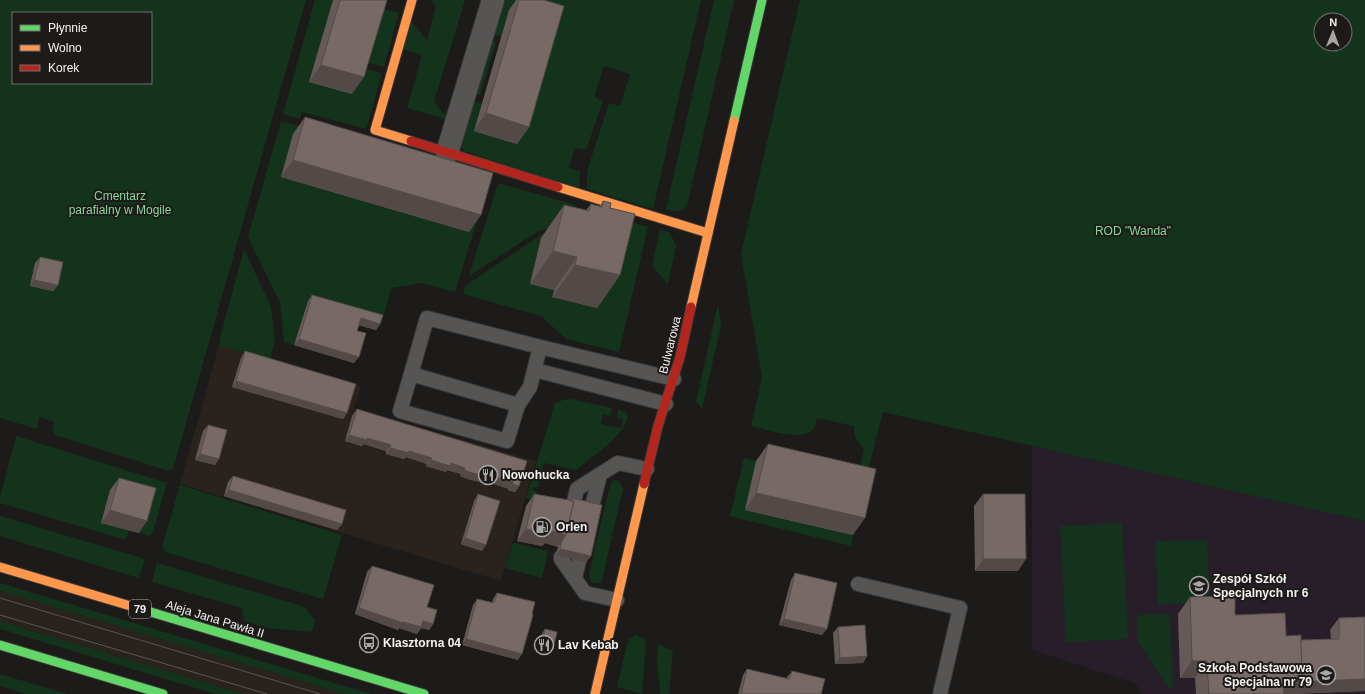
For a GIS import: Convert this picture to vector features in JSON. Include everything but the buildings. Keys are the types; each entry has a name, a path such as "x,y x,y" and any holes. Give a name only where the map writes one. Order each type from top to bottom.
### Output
{"street":[{"path":"412,0 375,130 708,232"},
{"path":"447,153 493,0"},
{"name":"Bulwarowa","path":"595,694 647,469 658,426 680,357 762,0"},
{"name":"Aleja Jana Pawła II","path":"0,567 424,694"},
{"path":"0,645 163,694"}],"lane":[{"path":"540,347 530,387 518,405 507,441 400,411 427,318 674,379"},
{"path":"534,370 666,404"},
{"path":"411,374 518,405"},
{"path":"573,506 577,488 618,463 647,469"},
{"path":"591,510 600,475"},
{"path":"561,557 585,593 617,600"},
{"path":"575,577 579,561"},
{"path":"858,584 960,608 940,694"}],"shaded area":[{"path":"219,345 361,386 354,409 536,461 501,581 180,484"},
{"name":"Zespół Szkół Specjalnych nr 6","path":"1032,445 1365,521 1365,694 1142,694 1135,683 1032,650"},
{"path":"0,591 344,694 244,694 0,621"}],"green space":[{"name":"Cmentarz parafialny w Mogile","path":"0,0 306,0 173,469 169,471 55,435 52,429 55,422 39,417 37,429 0,418"},
{"path":"315,0 333,0 310,82 360,67 382,73 366,129 302,112 300,119 283,114"},
{"path":"431,0 465,0 434,102 449,120 407,108 422,55 403,49 411,21 427,40 436,6"},
{"path":"499,0 701,0 653,209 587,189 587,171 609,103 620,106 630,74 604,66 594,97 603,101 586,150 575,148 569,168 580,171 579,188 464,151 459,141 469,100 482,104 509,10 501,37 489,33"},
{"path":"714,0 734,0 687,206 679,210 672,211 666,209"},
{"name":"ROD \"Wanda\"","path":"800,0 1365,0 1365,521 883,412 864,486 856,484 864,449 856,439 854,426 817,418 815,426 812,430 800,435 792,435 751,426 762,378 741,254"},
{"path":"378,8 399,13 384,67 362,61"},
{"path":"487,39 496,42 480,95 471,93"},
{"path":"281,121 324,133 281,177 469,232 490,178 455,292 422,283 391,288 384,315 378,321 308,301 294,345 284,342 280,303 248,237"},
{"path":"498,183 576,205 571,222 565,226 540,230 469,276"},
{"path":"597,212 648,227 619,352 566,339 541,316 463,294 465,286 542,234 566,230 552,297 597,308"},
{"path":"660,229 670,233 676,245 668,284 652,266"},
{"path":"244,249 271,307 275,340 270,360 219,345"},
{"path":"718,304 721,326 702,409 696,401"},
{"path":"571,399 612,408 610,416 603,414 601,424 621,428 623,419 617,417 618,409 627,413 627,420 617,436 576,470 544,463 538,487 534,487 533,490 537,492 535,500 526,498 555,403"},
{"path":"16,436 167,483 153,531 150,536 139,533 148,500 101,522 129,530 126,540 0,503 0,497"},
{"path":"744,458 756,461 853,535 851,546 730,516"},
{"path":"614,480 620,481 623,489 602,580 601,582 594,583 590,578 589,573 610,485"},
{"path":"180,485 342,535 323,599 165,552 162,547"},
{"path":"0,516 145,559 139,578 0,536"},
{"path":"1122,523 1128,639 1066,642 1060,526"},
{"path":"1207,540 1210,603 1158,604 1155,541"},
{"path":"513,543 548,551 542,578 505,568"},
{"path":"157,563 305,607 315,620 312,632 267,628 244,621 242,608 152,582"},
{"path":"0,583 371,694 344,694 0,591"},
{"path":"1170,614 1173,687 1169,689 1137,639 1137,615"},
{"path":"0,621 244,694 215,694 0,629"},
{"path":"636,635 646,640 642,694 617,687 628,640"},
{"path":"658,644 673,651 669,694 660,694 657,661"},
{"path":"0,674 67,694 26,694 0,686"}],"tram line":[{"path":"0,598 320,694"},
{"path":"0,615 267,694"}],"traffic: fast":[{"path":"734,121 762,0"},
{"path":"144,610 424,694"},
{"path":"0,645 163,694"}],"traffic: slow":[{"path":"411,141 375,130 412,0"},
{"path":"691,307 734,121"},
{"path":"558,187 708,233"},
{"path":"595,694 644,484"},
{"path":"0,567 144,610"}],"traffic: jam":[{"path":"411,141 558,187"},
{"path":"644,484 658,426 680,357 691,307"}],"place":[{"name":"Nowohucka","path":"488,475"},
{"name":"Orlen","path":"542,527"},
{"name":"Zespół Szkół Specjalnych nr 6","path":"1199,586"},
{"name":"Klasztorna 04","path":"369,643"},
{"name":"Lav Kebab","path":"544,645"},
{"name":"Szkoła Podstawowa Specjalna nr 79","path":"1326,675"}]}
